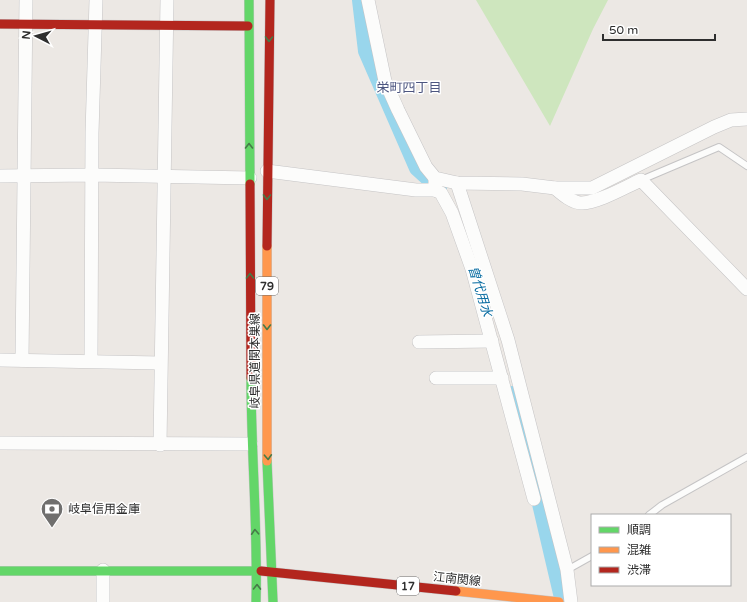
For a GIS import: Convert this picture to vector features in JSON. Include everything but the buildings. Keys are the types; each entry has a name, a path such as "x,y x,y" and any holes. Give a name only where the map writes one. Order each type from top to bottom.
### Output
{"main road":[{"name":"岐阜県道関本巣線","path":"249,0 251,444 257,571 256,602"},
{"name":"岐阜県道関本巣線","path":"270,0 267,171 267,438 273,602"},
{"path":"0,24 248,26"},
{"name":"江南関線","path":"0,571 273,571 560,602"}],"street":[{"path":"22,360 26,0"},
{"path":"91,361 92,175 96,0"},
{"path":"160,445 160,363 165,176 167,0"},
{"path":"368,0 386,81 398,110 435,184 452,213 472,269 534,499"},
{"path":"267,171 435,184 522,184 555,188 592,188 714,127 731,120 747,119"},
{"path":"0,176 92,175 250,178"},
{"path":"555,188 566,197 581,203 603,197 641,180 747,289"},
{"path":"457,183 508,340 567,570 571,602"},
{"path":"419,342 492,341"},
{"path":"0,360 160,363"},
{"path":"436,378 502,378"},
{"path":"0,443 160,445 251,444"},
{"path":"103,570 103,602"}],"lane":[{"path":"641,180 719,147 747,166"},
{"path":"650,514 662,504 747,457"},
{"path":"567,570 591,557"}],"green space":[{"path":"476,0 608,0 593,29 550,126"}],"waterway":[{"name":"曽代用水","path":"360,0 366,51 417,168 439,188"},
{"name":"曽代用水","path":"512,394 522,427 563,602"}],"traffic: fast":[{"path":"249,0 250,184"},
{"path":"251,378 256,546 256,602"},
{"path":"267,461 273,602"},
{"path":"0,571 257,571"}],"traffic: slow":[{"path":"267,246 267,461"},
{"path":"456,591 559,602"}],"traffic: jam":[{"path":"267,246 270,0"},
{"path":"0,24 248,26"},
{"path":"250,184 251,378"},
{"path":"261,571 456,591"}],"place":[{"name":"岐阜信用金庫","path":"52,528"}],"district":[{"name":"栄町四丁目","path":"409,87"}]}
